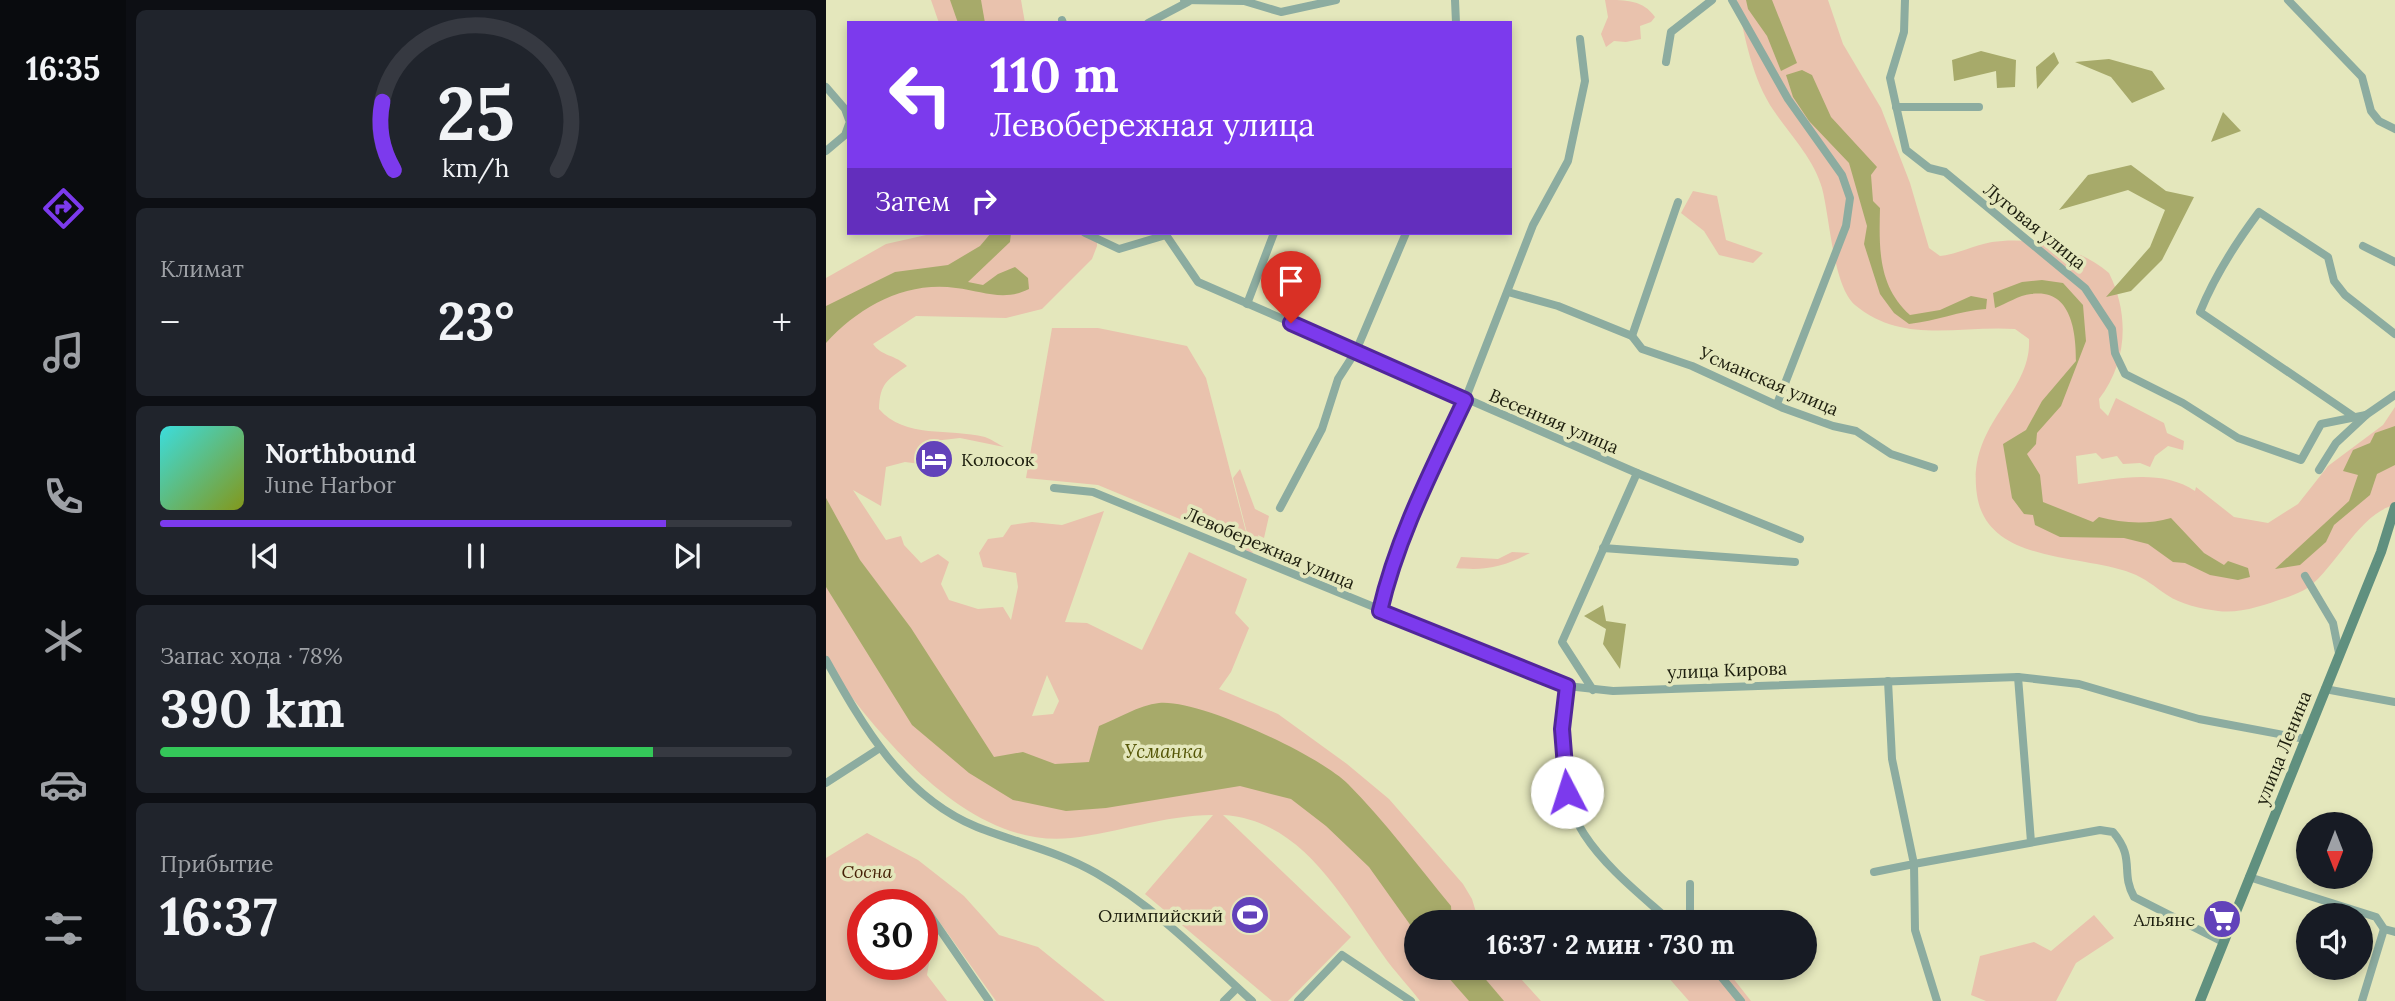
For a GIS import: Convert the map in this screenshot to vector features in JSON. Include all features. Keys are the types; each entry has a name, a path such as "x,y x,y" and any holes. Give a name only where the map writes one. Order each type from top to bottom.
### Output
{"main road":[{"name":"улица Ленина","path":"2200,1001 2381,552 2395,507"}],"street":[{"path":"1151,21 1186,1 1244,1 1281,12 1336,0"},
{"path":"1455,0 1456,21"},
{"path":"1666,62 1671,32 1712,0"},
{"path":"1732,0 1743,13 1788,99 1842,175 1850,198 1846,226 1777,404"},
{"name":"Луговая улица","path":"1905,0 1904,32 1889,78 1906,150 1928,168 1945,172 2085,288 2112,329 2115,353 2125,374 2183,403 2238,438 2301,460 2321,424 2366,415"},
{"path":"2288,0 2362,77 2371,111 2379,121 2395,129"},
{"path":"1380,611 1387,582 1416,503 1465,400 1533,225 1568,161 1585,81 1580,39"},
{"path":"826,87 845,109 847,116"},
{"path":"1896,107 1979,107"},
{"path":"826,151 845,135 847,128"},
{"path":"1632,336 1678,202"},
{"path":"2353,416 2200,312 2207,295 2231,249 2259,212 2328,257 2334,281 2345,295 2395,334"},
{"name":"Весенняя улица","path":"1090,235 1119,248 1166,235 1198,282 1465,400 1800,539"},
{"path":"1247,304 1273,235"},
{"path":"1280,508 1322,429 1338,379 1356,351 1405,235"},
{"path":"2363,246 2395,262"},
{"name":"Усманская улица","path":"1508,292 1558,306 1632,336 1642,349 1692,366 1833,426 1856,431 1891,454 1934,468"},
{"path":"2319,470 2336,443 2366,415 2395,395"},
{"path":"1593,690 1562,642 1637,473"},
{"name":"Левобережная улица","path":"1054,488 1094,492 1567,686"},
{"path":"1603,548 1795,562"},
{"path":"2305,576 2333,623 2339,653"},
{"path":"826,660 880,748 903,776 931,802 973,825 1050,850 1095,872 1144,903 1252,1001"},
{"path":"2018,677 2031,842"},
{"name":"улица Кирова","path":"1567,686 1593,690 2018,677 2079,684 2199,719 2305,738"},
{"path":"1888,681 1892,759 1914,864 1915,930 1937,1001"},
{"path":"1567,686 1562,729 1567,792 1582,832 1601,856 1658,910"},
{"path":"2325,689 2395,702"},
{"path":"826,783 880,748"},
{"path":"1874,872 2100,830 2113,832 2124,845 2129,859 2128,885 2134,897 2223,942"},
{"path":"2249,877 2375,918 2384,929 2395,932"},
{"path":"1690,884 1690,910"},
{"path":"938,927 989,1001"},
{"path":"2362,1001 2384,929"},
{"path":"1298,1001 1342,955 1411,1001"},
{"path":"1724,980 1741,1001"},
{"path":"1224,1001 1237,988"}],"green space":[{"path":"931,0 1021,0 1025,21 938,21"},
{"path":"1605,0 1634,2 1650,11 1655,17 1651,22 1640,26 1641,39 1614,41 1606,47 1601,34 1608,17"},
{"path":"1737,0 1828,0 1843,44 1881,108 1910,183 1929,248 1940,256 1992,242 2038,242 2084,256 2109,273 2120,305 2122,338 2115,370 2099,399 2100,408 2108,416 2116,398 2164,423 2167,433 2184,441 2183,450 2168,446 2155,456 2150,467 2140,463 2123,464 2117,456 2102,459 2096,453 2076,456 2078,484 2138,477 2168,480 2195,491 2196,487 2234,517 2268,523 2298,504 2328,466 2383,425 2395,407 2395,505 2383,510 2360,528 2309,587 2269,603 2226,612 2198,607 2172,598 2131,573 2039,553 1998,534 1984,517 1977,495 1976,470 1989,429 2021,377 2027,359 2029,339 2015,329 1912,329 1873,317 1855,305 1848,296 1837,268 1818,177 1808,157 1774,111 1760,86 1750,58"},
{"path":"1693,191 1717,196 1726,240 1763,253 1753,263 1719,255 1704,231 1681,213"},
{"path":"926,235 1097,235 1097,246 1092,259 1042,309 1006,318 916,316 873,344 907,366 890,379 881,393 879,409 890,418 914,429 985,437 1004,447 960,438 925,442 926,457 921,464 905,462 886,467 881,506 853,490 886,540 901,536 904,545 921,563 938,554 949,562 941,584 949,600 978,609 1003,607 1011,620 1018,587 1016,573 983,567 979,553 988,539 1003,537 1011,525 1032,522 1062,525 1104,511 1065,622 1087,623 1142,650 1189,552 1247,579 1235,613 1249,628 1231,672 1219,689 1278,714 1347,764 1389,799 1463,884 1472,899 1475,910 1404,910 1404,980 1522,980 1541,1001 1420,1001 1387,961 1335,887 1298,846 1276,831 1251,820 1223,815 1351,937 1288,1001 1272,1001 1145,894 1213,815 1177,818 1071,838 1033,837 997,826 962,807 900,754 826,663 826,278 886,244","holes":["1047,675 1059,701 1053,714 1032,716"]},
{"path":"1052,328 1098,328 1187,346 1206,378 1246,532 1240,544 1098,485 1026,478"},
{"path":"1240,469 1255,509 1269,516 1264,538 1258,535 1260,541 1251,555 1244,551 1242,543 1247,533 1233,478"},
{"path":"1512,552 1530,553 1494,567 1456,568 1461,557 1498,559"},
{"name":"Сосна","path":"867,833 918,860 964,896 999,935 1038,947 1105,1001 996,1001 938,920 938,889 847,889 847,980 931,980 947,1001 826,1001 826,858"},
{"path":"2094,915 2114,938 2076,963 2056,1001 1986,1001 1971,995 1980,956 2034,942 2051,951"},
{"path":"1671,980 1734,980 1751,1001 1689,1001"}],"water":[{"path":"950,0 981,0 985,21 957,21"},
{"path":"1746,0 1772,0 1797,63 1781,71 1767,36 1748,9"},
{"path":"1981,51 2016,60 2015,87 1997,88 1996,71 1954,81 1952,60"},
{"path":"2054,52 2059,63 2037,89 2036,67"},
{"path":"2109,59 2152,71 2165,89 2132,103 2111,77 2075,62"},
{"path":"1802,70 1812,75 1831,117 1877,167 1871,175 1873,201 1880,208 1883,266 1886,279 1899,304 1910,315 1940,310 1971,296 1987,299 1986,309 1909,324 1894,313 1880,294 1864,244 1867,226 1849,163 1809,121 1793,97 1786,75"},
{"path":"2223,112 2241,131 2211,142"},
{"path":"2131,165 2166,191 2194,197 2162,260 2131,291 2106,297 2150,247 2165,210 2128,190 2059,210 2088,175"},
{"path":"989,235 1011,235 1010,242 968,282 983,285 998,274 1015,267 1028,278 1029,289 1010,295 937,287 901,293 884,299 853,318 826,343 826,306 895,272 948,265 980,246"},
{"path":"2042,280 2063,283 2083,305 2086,341 2061,406 2037,433 2036,444 2027,454 2040,475 2043,502 2093,522 2099,517 2135,522 2171,518 2204,553 2224,565 2228,561 2248,568 2250,577 2238,580 2210,575 2185,563 2173,562 2148,544 2124,538 2060,537 2035,525 2033,515 2024,514 2012,498 2003,444 2026,430 2042,401 2076,361 2075,338 2069,315 2055,298 2045,294 2031,294 1995,308 1993,293 2022,282"},
{"path":"2395,426 2395,465 2377,474 2370,495 2334,525 2326,542 2300,565 2275,569 2349,501 2358,475 2343,471 2353,450 2370,443 2375,433"},
{"name":"Усманка","path":"826,498 860,560 911,628 994,757 1023,752 1055,764 1089,762 1099,726 1151,704 1177,704 1229,719 1312,759 1348,784 1388,828 1451,906 1451,910 1404,910 1404,916 1369,867 1326,826 1291,799 1240,786 1106,808 1066,811 1013,800 969,773 912,725 826,587"},
{"path":"1603,605 1606,621 1626,624 1620,669 1603,644 1606,629 1584,616"},
{"path":"1451,980 1486,980 1504,1001 1469,1001"}],"place":[{"name":"Колосок","path":"934,459"},
{"name":"Олимпийский","path":"1250,915"},
{"name":"Альянс","path":"2222,919"}],"route":[{"path":"1291,323 1465,400 1416,503 1387,582 1380,611 1567,686 1562,729 1567,792"}]}
